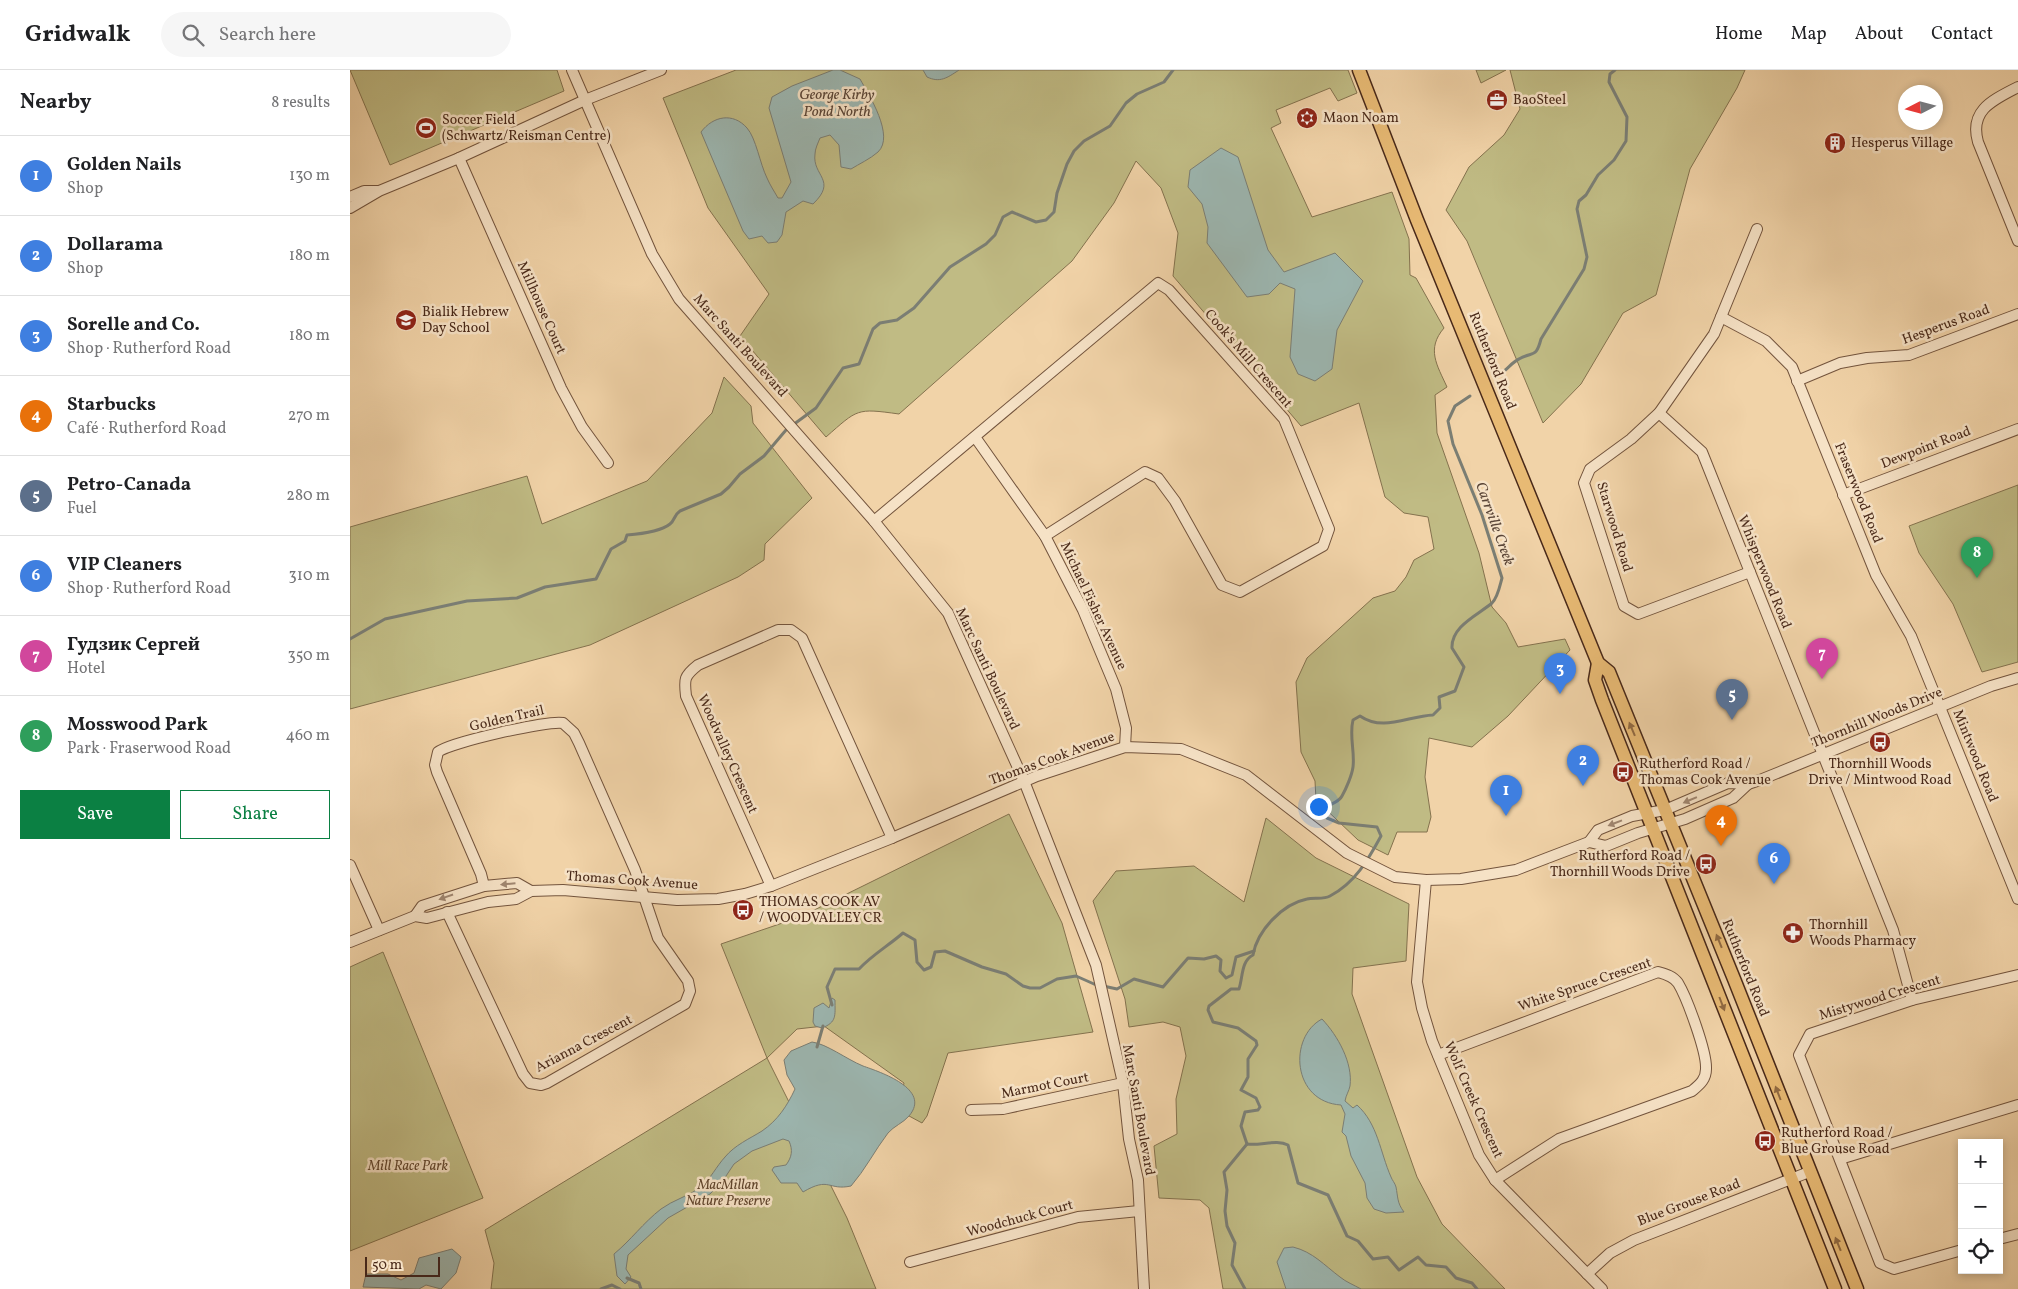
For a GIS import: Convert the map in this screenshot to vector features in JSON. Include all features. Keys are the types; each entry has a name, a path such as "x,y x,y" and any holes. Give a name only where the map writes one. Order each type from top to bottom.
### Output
{"main road":[{"name":"Rutherford Road","path":"1359,70 1417,220 1598,663 1609,672 1671,823 1856,1289"},
{"name":"Rutherford Road","path":"1598,663 1595,680 1646,814 1835,1289"}],"street":[{"name":"Marc Santi Boulevard","path":"572,70 652,254 679,299 874,521 948,612 1024,781 1083,937 1096,965 1122,1083 1129,1139 1138,1180 1144,1289"},
{"path":"350,208 379,191 459,158 585,100 661,70"},
{"path":"2017,87 1982,110 1974,125 1978,142 2018,242"},
{"name":"Millhouse Court","path":"459,158 561,388 582,427 608,463"},
{"path":"350,197 364,191 379,191"},
{"name":"Starwood Road","path":"1750,572 1638,614 1624,606 1584,482 1590,469 1632,439 1659,413 1714,334 1757,229"},
{"name":"Cook's Mill Crescent","path":"874,521 1158,283 1169,290 1284,419 1329,529 1323,546 1240,592 1222,585 1175,501 1158,478 1145,472 1045,536"},
{"name":"Hesperus Road","path":"1797,381 1840,363 1867,358 1909,355 2018,314"},
{"name":"Fraserwood Road","path":"1721,317 1766,341 1792,367 1876,576 1911,636 1940,706"},
{"name":"Whisperwood Road","path":"1659,413 1702,452 1893,930 1912,1000"},
{"name":"Dewpoint Road","path":"1843,494 2018,429"},
{"name":"Michael Fisher Avenue","path":"975,437 1045,536 1083,610 1116,690 1126,728 1125,747"},
{"name":"Woodvalley Crescent","path":"771,886 686,696 684,684 687,674 698,665 778,630 791,630 802,638 892,838"},
{"name":"Thornhill Woods Drive","path":"1653,828 1685,820 1733,798 1748,784 1823,756 1940,706 1991,686 2018,678"},
{"name":"Mintwood Road","path":"1940,706 2018,899"},
{"name":"Golden Trail","path":"484,886 481,874 437,772 435,765 438,752 487,736 557,722 568,726 576,738 635,870 644,898"},
{"name":"Thomas Cook Avenue","path":"414,916 426,918 488,902 516,899 531,891 563,890 644,898 718,899 771,886 892,838 1024,781 1125,747 1181,749 1246,775 1347,852 1395,877 1426,880 1461,879 1516,870 1590,842 1606,846 1653,828"},
{"name":"Thornhill Woods Drive","path":"1646,814 1665,810 1728,783 1748,784"},
{"name":"Thomas Cook Avenue","path":"1590,842 1598,830 1632,816 1646,814"},
{"path":"350,865 379,930"},
{"name":"Wolf Creek Crescent","path":"1426,880 1417,982 1422,1008 1438,1055 1479,1155 1495,1180 1602,1289"},
{"name":"Thomas Cook Avenue","path":"350,942 414,916 422,906 484,886 517,884 531,891"},
{"name":"Arianna Crescent","path":"447,912 526,1080 530,1083 541,1085 685,1004 689,999 688,981 658,938 644,898"},
{"name":"White Spruce Crescent","path":"1438,1055 1658,972 1668,975 1677,982 1702,1046 1706,1069 1704,1080 1692,1091 1560,1139 1495,1180"},
{"name":"Mistywood Crescent","path":"1958,1251 1894,1269 1880,1263 1799,1054 1810,1034 1912,1000 2018,975"},
{"name":"Marmot Court","path":"972,1110 1002,1109 1122,1083"},
{"path":"1840,1159 2018,1105"},
{"name":"Blue Grouse Road","path":"1587,1274 1610,1253 1634,1240 1809,1172"},
{"name":"Woodchuck Court","path":"910,1262 1078,1217 1139,1211"},
{"path":"2003,1238 2018,1234"}],"green space":[{"name":"Soccer Field (Schwartz/Reisman Centre)","path":"350,70 557,70 564,91 390,165"},
{"path":"736,70 1348,70 1357,93 1338,101 1330,88 1276,110 1281,123 1271,128 1312,217 1392,192 1409,239 1410,275 1416,278 1444,328 1435,343 1434,350 1437,364 1447,387 1435,395 1437,433 1479,553 1492,607 1506,623 1518,647 1565,639 1570,650 1508,716 1472,747 1429,738 1425,777 1431,817 1427,832 1397,832 1388,855 1358,840 1316,800 1315,781 1301,752 1296,682 1307,658 1373,598 1395,591 1406,577 1414,560 1434,549 1428,517 1404,513 1385,497 1359,403 1301,426 1173,276 1178,233 1161,188 1136,161 1114,203 1072,261 899,414 874,411 858,413 826,437 740,336 769,294 708,208 663,98"},
{"path":"1476,70 1506,70 1481,83"},
{"path":"1510,70 1745,70 1737,88 1690,169 1656,295 1623,313 1581,384 1543,423 1467,241 1446,210 1469,167 1504,135 1520,109"},
{"path":"724,377 751,406 753,423 812,498 765,544 764,560 738,577 590,645 350,709 350,527 527,476 542,524 647,481 712,413"},
{"path":"2018,485 2018,662 1982,672 1953,604 1919,553 1909,526"},
{"path":"1009,814 1062,923 1093,1032 948,1053 927,1116 922,1123 898,1110 904,1083 824,1026 797,1029 767,1058 721,944 800,917"},
{"path":"1266,818 1316,858 1409,904 1406,961 1353,968 1352,994 1417,1177 1442,1224 1505,1289 1223,1289 1209,1208 1200,1200 1159,1198 1154,1146 1177,1134 1176,1099 1186,1056 1180,1027 1163,1022 1129,1027 1125,999 1093,901 1116,871 1194,866 1244,902"},
{"name":"Mill Race Park","path":"383,952 483,1198 350,1251 350,967"},
{"name":"MacMillan Nature Preserve","path":"767,1058 847,1218 876,1289 491,1289 494,1263 485,1230"}],"water":[{"name":"George Kirby Pond North","path":"833,70 840,70 860,79 879,115 884,136 882,145 875,155 851,169 841,167 839,145 830,135 820,138 816,148 815,161 824,183 820,196 813,204 803,201 786,212 782,235 777,242 768,243 762,236 749,239 743,231 701,132 717,119 729,118 741,123 747,128 753,138 764,172 771,186 778,198 782,198 791,182 769,108 772,97 792,86"},
{"path":"923,70 959,70 947,77 936,80 927,77"},
{"path":"1221,148 1238,157 1268,250 1284,272 1335,253 1363,281 1337,330 1332,369 1315,381 1298,374 1290,357 1295,289 1280,283 1269,294 1247,297 1207,243 1208,227 1202,204 1188,187 1190,170"},
{"path":"832,998 835,1000 833,1021 822,1028 815,1026 813,1022 814,1008 823,1003 829,1008"},
{"path":"1322,1019 1334,1033 1347,1059 1350,1086 1345,1101 1353,1108 1357,1105 1370,1121 1387,1168 1396,1186 1399,1203 1404,1212 1386,1213 1374,1209 1367,1198 1365,1183 1351,1156 1346,1136 1342,1132 1345,1114 1341,1105 1325,1101 1313,1093 1304,1081 1300,1068 1300,1053 1304,1040 1311,1028"},
{"path":"812,1042 818,1043 901,1083 914,1098 914,1106 909,1116 888,1133 851,1186 838,1187 824,1184 803,1192 797,1183 781,1183 772,1170 774,1167 786,1165 788,1162 791,1156 789,1141 783,1139 752,1151 734,1164 722,1182 710,1194 668,1218 628,1255 626,1269 631,1277 625,1284 617,1276 614,1254 661,1209 701,1187 733,1149 768,1127 785,1107 795,1089 787,1075 784,1060 791,1051"},
{"path":"1293,1247 1312,1256 1342,1279 1361,1289 1286,1289 1277,1262 1284,1248"},
{"path":"452,1249 461,1257 456,1273 441,1289 426,1285 419,1289 363,1287 366,1274 388,1274 401,1280 414,1273 419,1258"}],"waterway":[{"path":"350,639 385,619 467,601 517,598 545,587 596,579 611,549 625,541 627,535 655,531 666,527 680,511 721,494 740,474 764,456 786,430 816,408 843,368 859,364 873,329 880,323 897,320 914,308 950,267 986,244 995,235 1003,217 1012,212 1036,222 1046,220 1054,212 1057,193 1067,164 1074,151 1084,141 1110,126 1126,103 1137,94 1164,82 1173,70"},
{"name":"Carrville Creek","path":"1500,374 1516,360 1536,352 1541,339 1584,269 1587,257 1577,209 1579,201 1586,195 1598,175 1614,160 1626,141 1627,117 1609,82 1610,74 1615,70"},
{"name":"Carrville Creek","path":"1247,1144 1241,1126 1245,1112 1258,1110 1260,1107 1256,1098 1241,1090 1248,1077 1248,1059 1257,1045 1256,1041 1238,1028 1213,1022 1208,1010 1209,1006 1231,989 1239,989 1246,961 1253,955 1255,946 1272,920 1289,906 1298,902 1310,898 1324,898 1339,891 1354,878 1366,862 1381,836 1377,827 1339,823 1327,818 1324,810 1340,799 1351,774 1353,767 1353,720 1360,716 1369,721 1387,723 1433,715 1440,708 1439,697 1455,691 1464,667 1452,648 1456,633 1466,622 1492,603 1500,587 1502,578 1482,515 1453,444 1448,421 1455,406 1470,396"},
{"name":"Carrville Creek","path":"832,1005 827,987 835,969 859,969 903,933 915,940 917,962 924,970 931,967 935,952 945,951 982,967 1006,974 1023,986 1030,988 1040,988 1057,979 1076,976 1094,984 1117,989 1134,979 1163,987 1188,958 1204,959 1216,956 1221,960 1220,971 1226,978 1232,975 1236,957 1254,951"},
{"name":"Carrville Creek","path":"817,1047 823,1026"},
{"path":"1247,1144 1284,1143 1288,1145 1298,1183 1328,1195 1347,1236 1358,1241 1373,1259 1388,1257 1399,1270 1418,1257 1426,1265 1446,1267 1456,1278 1472,1283 1477,1289"},
{"path":"1245,1289 1232,1265 1235,1243 1227,1226 1225,1211 1227,1190 1224,1172 1247,1144"},
{"name":"Carrville Creek","path":"627,1278 639,1283 641,1289"},
{"name":"Carrville Creek","path":"601,1289 612,1285 620,1289"}],"place":[{"name":"BaoSteel","path":"1497,100"},
{"name":"Maon Noam","path":"1307,118"},
{"name":"Soccer Field (Schwartz/Reisman Centre)","path":"426,128"},
{"name":"Hesperus Village","path":"1835,143"},
{"name":"Bialik Hebrew Day School","path":"406,320"},
{"name":"Mosswood Park","path":"1977,578"},
{"name":"Гудзик Сергей","path":"1822,679"},
{"name":"Sorelle and Co.","path":"1560,694"},
{"name":"Petro-Canada","path":"1732,720"},
{"name":"Thornhill Woods Drive / Mintwood Road","path":"1880,742"},
{"name":"Rutherford Road / Thomas Cook Avenue","path":"1623,772"},
{"name":"Dollarama","path":"1583,786"},
{"name":"Golden Nails","path":"1506,816"},
{"name":"Starbucks","path":"1721,846"},
{"name":"Rutherford Road / Thornhill Woods Drive","path":"1706,864"},
{"name":"VIP Cleaners","path":"1774,884"},
{"name":"THOMAS COOK AV / WOODVALLEY CR","path":"743,910"},
{"name":"Thornhill Woods Pharmacy","path":"1793,933"},
{"name":"Rutherford Road / Blue Grouse Road","path":"1765,1141"}]}
